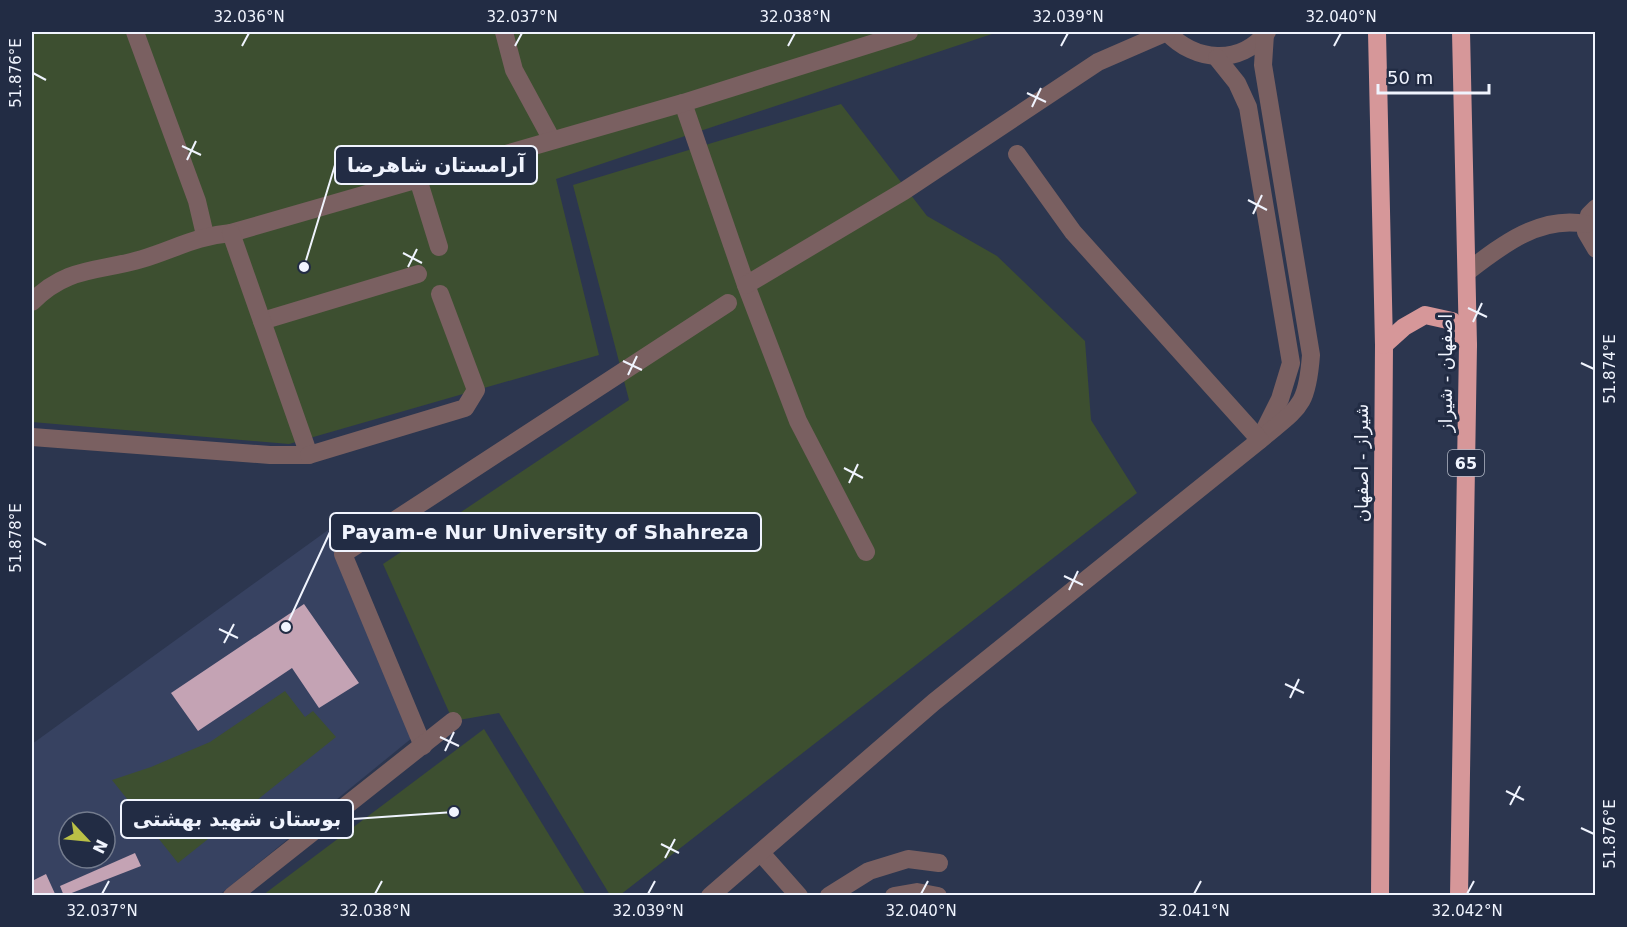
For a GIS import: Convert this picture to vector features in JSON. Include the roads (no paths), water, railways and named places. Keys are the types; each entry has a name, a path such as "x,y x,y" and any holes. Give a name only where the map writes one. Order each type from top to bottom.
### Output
{"highway":[{"name":"شیراز - اصفهان","path":"1377,32 1384,345 1380,896"},
{"name":"اصفهان - شیراز","path":"1459,896 1468,345 1461,32"},
{"path":"1384,345 1404,327 1425,315 1452,321 1468,345"}],"street":[{"path":"135,32 197,201 205,235"},
{"path":"504,32 514,70 552,140"},
{"path":"32,302 73,273 142,259 205,235 231,233 682,103 909,32"},
{"path":"746,285 904,191 1098,62 1167,32 1186,48 1217,58 1246,50 1266,33"},
{"path":"710,896 934,702 1260,440 1297,409 1305,398 1311,355 1263,65 1266,33"},
{"path":"1217,58 1237,83 1248,107 1291,363 1280,399 1260,440"},
{"path":"682,103 746,285 798,421 866,552"},
{"path":"1017,154 1073,232 1260,440"},
{"path":"418,179 439,247"},
{"path":"1596,208 1586,224 1588,240 1596,249"},
{"path":"1467,272 1494,251 1537,227 1565,220 1586,224"},
{"path":"231,233 309,455"},
{"path":"262,321 418,274"},
{"path":"32,437 270,455 309,455 465,408 476,390 440,294"},
{"path":"423,746 344,554 728,303"},
{"path":"232,896 453,721"},
{"path":"761,853 800,896"},
{"path":"829,896 870,872 908,859 939,863"},
{"path":"894,896 917,892 938,896"}],"place":[{"name":"آرامستان شاهرضا","path":"304,267"},
{"name":"Payam-e Nur University of Shahreza","path":"286,627"},
{"name":"بوستان شهید بهشتی","path":"454,812"}]}
